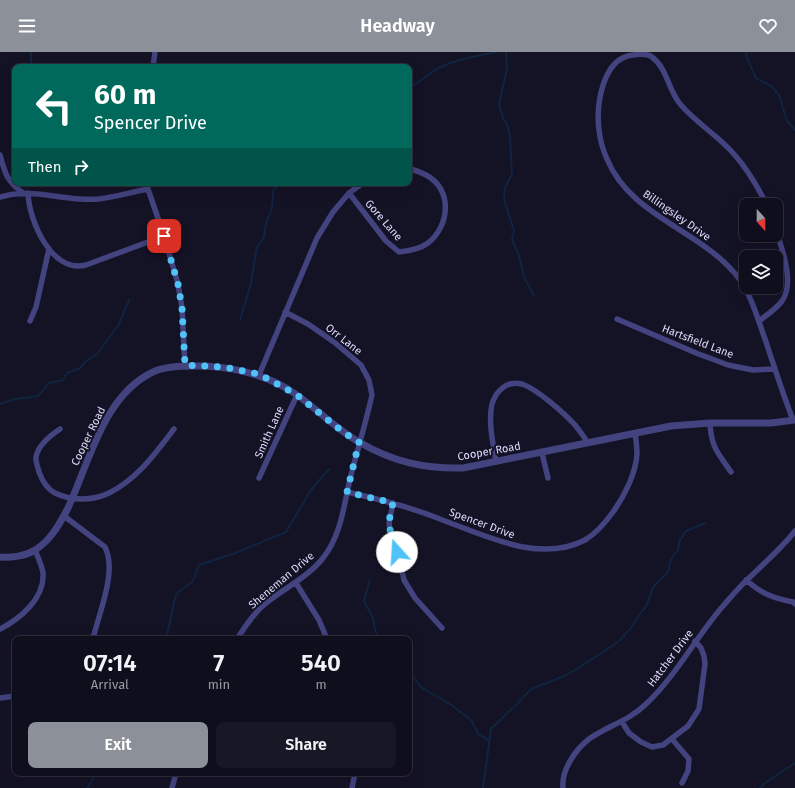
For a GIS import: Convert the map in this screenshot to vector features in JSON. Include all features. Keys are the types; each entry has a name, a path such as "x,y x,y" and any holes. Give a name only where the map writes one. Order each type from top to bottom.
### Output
{"street":[{"path":"153,64 155,52"},
{"name":"Billingsley Drive","path":"763,198 749,173 725,144 695,119 680,104 665,72 651,56 630,54 612,66 607,74 600,99 599,130 607,159 620,181 633,196 661,218 708,249 740,280 747,292 759,321 794,420"},
{"path":"0,155 6,175 12,183"},
{"name":"Gore Lane","path":"349,193 386,241 399,252 419,248 428,243 436,235 442,225 446,211 446,201 443,192 431,178 412,170"},
{"path":"14,186 26,193"},
{"path":"0,198 8,195 40,193 75,198 99,199 148,186 178,284 182,308 185,365"},
{"path":"259,374 317,238 333,212 349,193 359,186"},
{"path":"26,193 31,214 38,232 49,249 66,264 80,266 164,236"},
{"path":"759,321 779,305 786,292 787,278 785,260 780,242"},
{"path":"30,321 36,307 49,249"},
{"name":"Orr Lane","path":"285,312 308,324 334,342 361,365 369,380 372,395 359,442"},
{"name":"Hartsfield Lane","path":"617,319 728,365 753,370 775,369"},
{"name":"Cooper Road","path":"0,557 18,556 35,550 51,536 64,516 90,452 101,430 117,404 138,382 147,376 156,371 185,365 223,367 259,374 297,395 343,432 359,442 404,462 431,468 463,468 671,426 771,423 794,420"},
{"path":"496,462 491,426 492,404 499,390 504,386 511,384 521,384 539,394 570,420 588,443"},
{"name":"Smith Lane","path":"259,478 297,395"},
{"path":"710,424 710,437 714,447 731,472"},
{"path":"60,429 49,437 41,446 36,456 42,481 55,493 72,498 89,500 108,494 117,489 148,463 174,429"},
{"name":"Spencer Drive","path":"347,492 393,503 502,542 531,548 551,549 566,547 586,539 603,526 616,508 633,471 637,454 635,433"},
{"name":"Sheneman Drive","path":"239,636 249,620 270,600 296,583 323,559 335,539 343,516 359,442"},
{"path":"542,452 548,478"},
{"path":"393,503 389,523 390,530 396,543 404,580 414,598 442,628"},
{"path":"64,516 105,547 108,553 109,574 93,636"},
{"name":"Hatcher Drive","path":"563,788 566,770 575,752 591,738 622,722 646,705 675,670 709,623 746,580 780,548 795,531"},
{"path":"0,629 31,606 43,584 43,570 35,550"},
{"path":"746,580 757,589 774,598 793,602 795,604"},
{"path":"296,583 319,620 326,636"},
{"path":"622,722 628,733 641,742 652,747 663,745 688,726 699,709 705,664 702,652 695,641"},
{"path":"0,698 12,696"},
{"path":"672,739 689,759 688,771 682,783"},
{"path":"172,788 175,776"},
{"path":"352,788 354,776"}],"waterway":[{"path":"31,52 32,64"},
{"path":"412,86 438,68 449,63 497,52"},
{"path":"506,52 507,69 499,104 503,118 508,127 512,174 505,188 504,199 514,231 512,240 519,255 524,277 534,296"},
{"path":"746,52 747,58 756,78 771,86 779,95 787,121 795,130"},
{"path":"240,320 251,283 257,247 264,237 266,223 272,208 273,191 277,186"},
{"path":"0,404 15,399 38,396 49,383 63,380 67,373 80,368 85,362 97,354 118,326 129,300"},
{"path":"167,636 176,594 193,581 199,565 233,554 286,532 311,490 329,469"},
{"path":"483,788 491,729 531,689 565,676 618,642 631,628 647,605 653,587 668,572 671,559 678,550 680,540 686,531 705,523"},
{"path":"370,580 364,601 373,618 378,636"},
{"path":"412,676 422,688 450,704 472,721 478,734 489,740"},
{"path":"760,788 795,763"},
{"path":"87,788 95,776"}],"route":[{"path":"164,236 178,284 182,308 185,365 223,367 259,374 297,395 343,432 359,442 347,492 393,503 389,523 390,530 396,543 397,552"}]}
